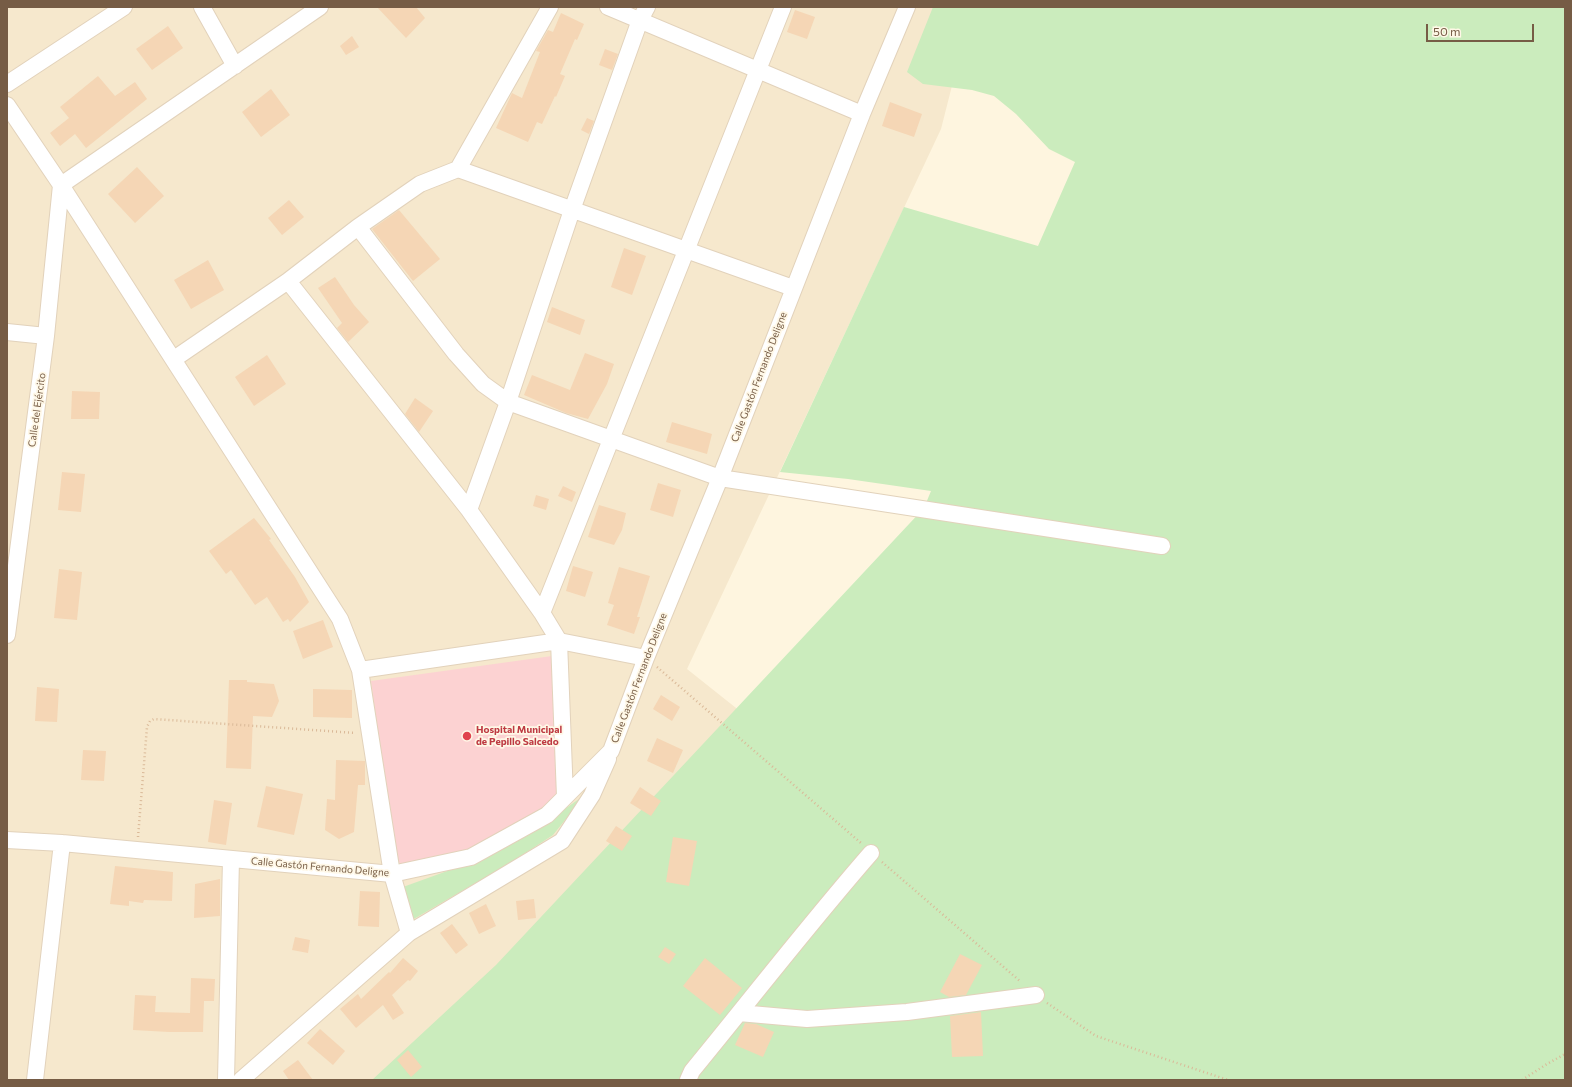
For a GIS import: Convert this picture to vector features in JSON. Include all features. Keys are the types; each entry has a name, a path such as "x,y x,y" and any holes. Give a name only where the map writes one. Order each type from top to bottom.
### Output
{"street":[{"path":"7,84 124,7"},
{"path":"202,7 235,66"},
{"path":"61,185 320,7"},
{"path":"174,360 288,281 358,227 420,184 458,169 550,7"},
{"path":"608,7 643,14 758,70 862,114"},
{"path":"542,613 783,7"},
{"name":"Calle Gastón Fernando Deligne","path":"7,840 62,843 392,874 471,857 547,815 611,751 646,658 720,478 862,114 907,7"},
{"path":"469,510 508,402 572,210 643,14"},
{"path":"7,105 61,185 340,619 360,670 392,874 409,933"},
{"path":"458,169 794,288"},
{"name":"Calle del Ejército","path":"7,634 46,336 61,185"},
{"path":"358,227 456,354 482,384 508,402 720,478 1162,546"},
{"path":"288,281 469,510 542,613 559,641 565,797"},
{"path":"7,332 46,336"},
{"path":"360,670 559,641 646,658"},
{"path":"241,1080 409,933 562,841 592,795 611,751"},
{"path":"35,1080 62,843"},
{"path":"688,1080 692,1071 825,905 871,853"},
{"path":"226,1080 232,860"},
{"path":"739,1013 807,1019 907,1012 1036,995"}],"path":[{"path":"646,658 1036,995 1096,1036 1228,1080"},
{"path":"137,851 147,727 150,721 154,719 370,734"},
{"path":"1522,1080 1546,1064 1565,1054"}],"shaded area":[{"path":"7,7 972,7 941,129 687,669 1048,956 1174,1080 7,1080"},
{"name":"Hospital Municipal de Pepillo Salcedo","path":"552,656 558,791 552,805 475,850 404,866 396,860 371,681"}],"green space":[{"path":"933,7 1565,7 1565,1080 372,1080 496,965 924,508 931,491 848,479 780,472 904,207 1038,246 1075,162 1049,149 1016,114 994,96 972,90 923,84 907,72"},
{"path":"586,794 553,835 510,863 412,920 403,887 450,870 531,833"}],"building":[{"path":"377,7 416,7 425,18 406,38"},
{"path":"795,10 815,17 807,39 787,32"},
{"path":"561,13 584,24 577,40 575,39 560,74 565,76 556,97 555,96 542,124 537,122 528,142 496,128 512,93 522,98 540,52 536,51 548,30 553,32"},
{"path":"168,26 183,48 152,70 136,49"},
{"path":"352,36 359,47 346,55 340,46"},
{"path":"605,49 618,54 612,70 599,65"},
{"path":"98,76 115,96 135,82 147,99 86,148 75,134 60,146 50,133 69,118 60,107"},
{"path":"271,89 290,115 261,137 242,112"},
{"path":"890,102 922,114 914,137 882,126"},
{"path":"587,118 594,121 589,134 581,130"},
{"path":"137,167 164,196 135,223 108,194"},
{"path":"289,200 304,217 282,235 268,218"},
{"path":"399,210 440,259 413,281 372,229"},
{"path":"624,248 646,256 632,295 611,287"},
{"path":"208,260 224,290 191,309 174,280"},
{"path":"335,277 354,305 369,322 348,342 337,328 342,323 318,288"},
{"path":"552,307 585,320 580,335 547,322"},
{"path":"585,353 614,364 607,384 588,419 566,413 524,395 532,375 570,390"},
{"path":"267,355 286,384 254,406 235,377"},
{"path":"72,391 100,392 99,419 71,419"},
{"path":"415,398 433,411 419,432 405,414"},
{"path":"672,422 712,434 707,454 666,442"},
{"path":"62,472 85,474 81,512 58,510"},
{"path":"658,483 681,490 673,517 650,510"},
{"path":"563,486 576,492 572,502 558,496"},
{"path":"536,495 549,499 546,510 533,506"},
{"path":"599,505 626,513 622,530 614,545 588,537"},
{"path":"254,518 271,539 269,540 295,577 309,602 290,622 288,619 283,622 267,597 255,605 231,570 226,574 209,551"},
{"path":"573,566 593,572 585,597 566,591"},
{"path":"619,567 650,576 637,617 640,617 634,634 607,625 614,605 608,603"},
{"path":"59,569 82,572 77,620 54,618"},
{"path":"323,620 333,647 303,659 293,631"},
{"path":"229,680 247,680 247,682 274,684 279,701 272,717 253,716 251,769 226,768"},
{"path":"37,687 59,689 57,722 35,721"},
{"path":"313,689 352,690 352,718 313,717"},
{"path":"661,695 680,707 672,721 653,709"},
{"path":"657,738 683,750 673,773 647,761"},
{"path":"83,750 106,751 104,781 81,780"},
{"path":"336,760 365,761 365,785 358,785 354,832 339,839 325,830 327,799 335,800"},
{"path":"266,786 303,794 294,835 257,827"},
{"path":"640,787 661,801 651,816 630,803"},
{"path":"214,800 232,803 226,845 208,842"},
{"path":"616,826 632,836 622,851 606,841"},
{"path":"673,837 697,841 689,886 666,882"},
{"path":"115,866 173,872 172,901 144,900 143,903 129,901 129,906 110,904"},
{"path":"220,879 220,916 194,918 195,884"},
{"path":"360,891 380,892 379,927 358,926"},
{"path":"534,899 536,918 518,920 516,901"},
{"path":"486,904 496,926 479,934 469,913"},
{"path":"452,924 468,945 456,954 440,933"},
{"path":"295,937 310,940 308,953 292,950"},
{"path":"665,947 676,954 669,964 658,957"},
{"path":"960,954 982,965 966,995 949,997 940,992"},
{"path":"403,958 418,971 410,981 408,980 392,995 404,1013 393,1020 383,1005 356,1028 340,1009 358,994 361,999 389,972 390,973"},
{"path":"705,958 742,988 720,1015 683,986"},
{"path":"191,978 215,979 214,1001 204,1001 203,1032 133,1030 135,995 156,996 155,1012 190,1013"},
{"path":"981,1012 983,1056 952,1057 950,1016"},
{"path":"745,1023 756,1024 774,1032 763,1057 735,1045"},
{"path":"320,1029 345,1051 333,1065 307,1043"},
{"path":"408,1050 422,1067 411,1077 397,1060"},
{"path":"298,1060 313,1080 289,1080 283,1071"}],"place":[{"name":"Hospital Municipal de Pepillo Salcedo","path":"467,736"}]}
